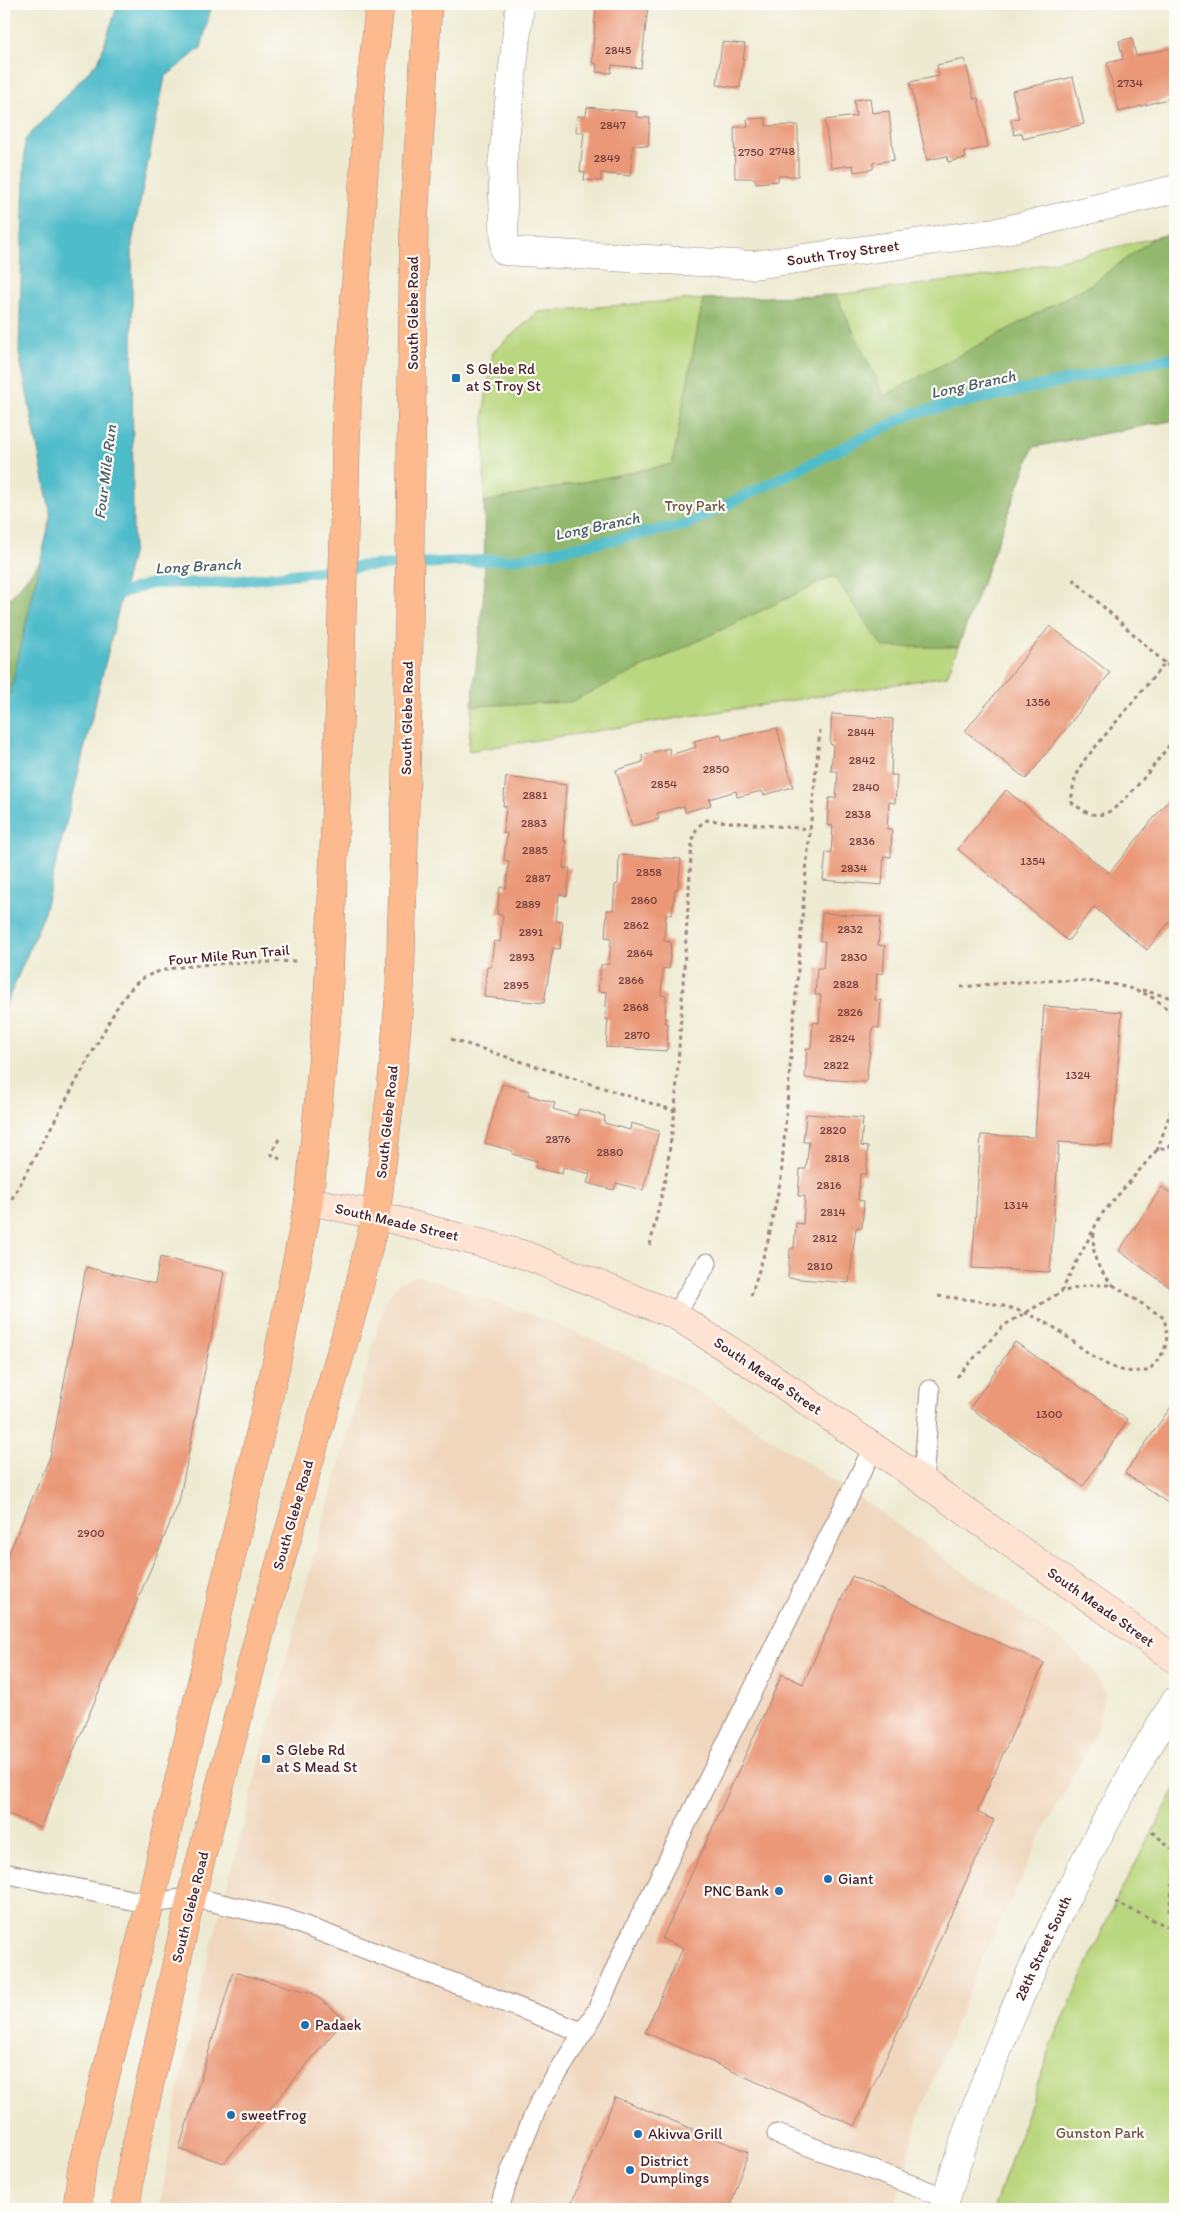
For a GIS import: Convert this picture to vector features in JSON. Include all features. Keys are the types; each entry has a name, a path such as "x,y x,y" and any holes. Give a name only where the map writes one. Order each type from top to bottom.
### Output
{"main road":[{"path":"77,2209 82,2167 150,1904 276,1365 309,1201 328,1002 340,698 347,404 370,89 380,4"},
{"name":"South Glebe Road","path":"126,2209 131,2169 191,1897 258,1636 357,1296 376,1215 393,1072 400,988 408,699 414,219 428,4"}],"street":[{"name":"South Troy Street","path":"520,4 502,166 505,251 753,265 1002,231 1175,189"},
{"name":"South Meade Street","path":"309,1201 376,1215 525,1255 675,1316 776,1380 1175,1659"},
{"name":"28th Street South","path":"945,2203 973,2115 1021,1993 1075,1879 1175,1701"}],"lane":[{"path":"675,1316 707,1263"},
{"path":"923,1481 930,1390"},
{"path":"499,2209 510,2173 539,2103 597,2010 629,1938 873,1448"},
{"path":"4,1873 150,1904 191,1897 287,1919 582,2032"},
{"path":"777,2134 945,2203"}],"path":[{"path":"1073,579 1175,672"},
{"path":"1165,663 1082,763 1074,782 1071,802 1088,814 1103,814 1120,806 1175,738"},
{"path":"751,1296 768,1241 781,1178 820,730"},
{"path":"650,1245 666,1176 675,1111 692,842 697,827 706,820 810,829"},
{"name":"Four Mile Run Trail","path":"4,1213 116,1009 130,989 148,975 175,969 298,961 299,952"},
{"path":"961,987 1064,979 1136,989 1168,997 1175,996"},
{"path":"1136,989 1157,1000 1175,1022"},
{"path":"451,1039 675,1111"},
{"path":"1061,1292 1101,1215 1156,1151 1172,1108 1175,1082"},
{"path":"1156,1151 1175,1144"},
{"path":"938,1296 977,1300 1025,1312 1042,1320 1099,1360 1126,1371 1148,1371 1162,1357 1168,1337 1164,1318 1113,1285 1098,1269 1092,1250 1095,1228"},
{"path":"951,1382 1003,1326 1025,1312 1061,1292 1088,1285 1113,1285"},
{"path":"1152,1832 1175,1851"},
{"path":"1175,1868 1169,1910 1175,1924"},
{"path":"1115,1902 1175,1930"}],"shaded area":[{"path":"419,1275 532,1315 594,1340 663,1372 714,1401 851,1492 1068,1646 1091,1667 1105,1693 1094,1737 1047,1824 975,1975 918,2119 895,2209 160,2209 177,2097 204,1975 303,1596 385,1301 400,1282"}],"green space":[{"name":"Troy Park","path":"1175,233 1175,420 1033,447 947,676 468,751 485,583 484,411 493,352 538,312 683,300 836,295 997,275"},
{"name":"Troy Park","path":"1175,233 1175,420 1033,447 958,647 883,647 834,576 570,702 472,706 485,583 484,502 672,464 703,299 836,295 884,396 1093,283 1154,238"},
{"path":"43,558 4,744 4,606"},
{"name":"Gunston Park","path":"1175,1789 1175,2209 993,2209 1051,2046 1115,1902"}],"water":[{"name":"Four Mile Run","path":"118,4 212,4 201,48 165,77 132,242 133,550 43,917 4,1009 4,719 51,516 19,353 25,140 99,60"}],"building":[{"path":"596,4 648,6 641,68 612,65 611,73 596,72 597,64 592,63"},
{"path":"1132,38 1136,56 1172,48 1175,64 1175,97 1119,112 1107,63 1123,59 1119,41"},
{"path":"722,42 745,44 740,88 717,85"},
{"path":"965,59 974,99 978,98 988,147 964,152 966,158 948,162 947,156 927,160 910,82 939,76 937,65"},
{"path":"1073,77 1084,124 1023,139 1022,133 1014,135 1011,120 1019,118 1012,91"},
{"path":"870,98 872,113 889,111 894,160 873,163 873,169 854,172 853,165 831,168 825,120 856,116 854,100"},
{"path":"587,107 637,112 636,117 650,118 648,146 633,145 630,176 601,173 601,181 584,180 585,172 580,172 584,132 576,132 577,116 586,116"},
{"path":"766,118 766,126 798,125 798,176 778,176 778,181 756,183 755,178 735,178 734,127 748,127 747,119"},
{"path":"1050,626 1110,673 1026,779 965,731"},
{"path":"832,714 893,719 891,775 897,775 895,803 889,802 887,829 892,829 891,857 884,856 882,885 823,880 826,852 831,853 833,826 827,825 829,798 836,798 838,771 831,771 833,745 830,744"},
{"path":"777,728 793,787 764,795 762,791 737,797 736,791 709,799 711,805 685,812 684,806 657,813 659,819 632,826 616,770 643,762 642,755 669,748 670,755 696,747 694,741 721,734 722,740"},
{"path":"506,777 566,785 563,840 566,841 563,868 570,868 567,896 559,894 556,921 563,922 560,949 553,948 544,1003 484,997 487,967 491,967 494,941 500,942 503,915 497,914 500,887 506,888 509,861 504,860 507,833 503,833 506,806 503,806"},
{"path":"1006,790 1109,873 1175,792 1175,915 1147,950 1094,907 1068,941 958,849"},
{"path":"619,855 681,859 678,889 675,889 672,915 666,914 664,941 671,942 669,969 663,968 661,995 666,996 665,1023 668,1023 667,1051 606,1047 608,1019 605,1019 607,992 598,991 601,965 609,964 611,938 605,937 607,910 613,910 615,885 618,884"},
{"path":"822,913 881,917 878,945 885,946 883,974 877,973 875,1000 881,1000 879,1028 873,1027 866,1082 805,1078 807,1048 811,1048 813,1022 819,1023 821,995 815,995 817,968 823,968 825,941 820,941"},
{"path":"1044,1006 1122,1012 1112,1145 1059,1142 1050,1272 972,1268 981,1135 1035,1137"},
{"path":"502,1084 529,1091 528,1095 555,1103 553,1109 577,1116 579,1109 605,1116 604,1123 630,1130 631,1123 659,1131 643,1190 616,1183 614,1190 587,1183 590,1174 563,1167 562,1174 535,1168 537,1161 512,1154 513,1151 485,1143"},
{"path":"806,1114 863,1118 861,1146 868,1147 866,1174 860,1174 858,1200 864,1201 862,1228 856,1228 849,1283 788,1278 790,1249 794,1248 796,1223 803,1224 805,1196 798,1196 800,1169 806,1169 809,1142 803,1142"},
{"path":"1162,1187 1175,1196 1175,1291 1119,1251"},
{"path":"160,1257 224,1272 179,1502 41,1828 4,1812 4,1564 50,1457 86,1267 155,1284"},
{"path":"1015,1342 1128,1420 1083,1486 970,1408"},
{"path":"1175,1401 1175,1508 1125,1473"},
{"name":"Giant","path":"852,1576 1044,1663 977,1812 994,1820 855,2126 645,2032 683,1948 662,1939 782,1674 803,1684"},
{"path":"233,1972 312,1993 345,2019 224,2163 179,2149"},
{"path":"615,2097 748,2152 730,2209 569,2209"}],"waterway":[{"name":"Long Branch","path":"108,597 153,583 221,583 361,566 516,559 685,525 914,413 1175,357"}],"place":[{"name":"S Glebe Rd at S Troy St","path":"456,378"},
{"name":"S Glebe Rd at S Mead St","path":"266,1759"},
{"name":"Giant","path":"828,1879"},
{"name":"PNC Bank","path":"779,1891"},
{"name":"Padaek","path":"305,2025"},
{"name":"sweetFrog","path":"231,2115"},
{"name":"Akivva Grill","path":"638,2134"},
{"name":"District Dumplings","path":"630,2170"}]}
